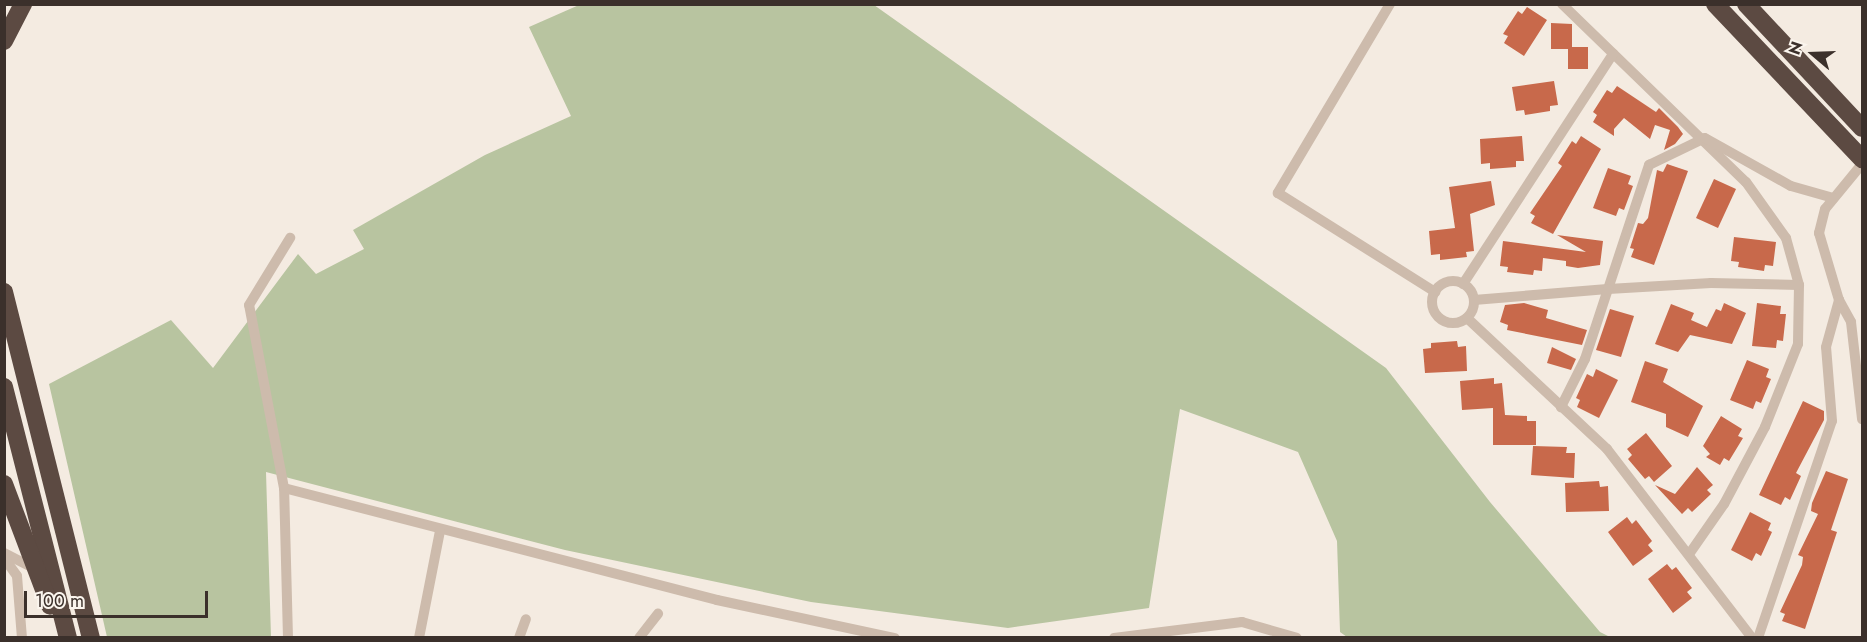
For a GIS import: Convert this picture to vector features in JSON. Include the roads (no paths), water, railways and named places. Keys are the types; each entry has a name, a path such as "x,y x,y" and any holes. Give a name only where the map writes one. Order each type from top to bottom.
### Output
{"highway":[{"path":"4,41 23,4"},
{"path":"1715,4 1863,159"},
{"path":"1746,4 1863,128"},
{"path":"6,295 91,638"},
{"path":"4,387 68,638"},
{"path":"4,484 62,638"}],"street":[{"path":"1390,4 1278,193 1435,292"},
{"path":"1562,4 1705,138 1746,182 1786,238 1799,285 1798,344 1766,427 1724,504 1690,553"},
{"path":"1464,284 1613,54"},
{"path":"1705,138 1791,186 1833,198"},
{"path":"1561,407 1585,359 1648,165 1705,138"},
{"path":"1863,164 1833,198 1820,219 1819,233 1839,300 1851,322 1863,418"},
{"path":"288,638 285,488 249,305 290,238"},
{"path":"1464,284 1444,283 1435,292 1433,306 1440,318 1453,323 1467,318 1474,300"},
{"path":"1474,300 1711,283 1799,285"},
{"path":"1464,284 1474,300"},
{"path":"1758,638 1832,421 1826,346 1839,300"},
{"path":"1467,318 1607,449 1690,553 1752,638"},
{"path":"285,488 440,531 717,600 895,638"},
{"path":"419,638 440,531"},
{"path":"4,553 37,569"},
{"path":"4,558 17,576 22,638"},
{"path":"639,638 658,614"},
{"path":"519,638 526,619"},
{"path":"1114,638 1242,622 1297,638"}]}
